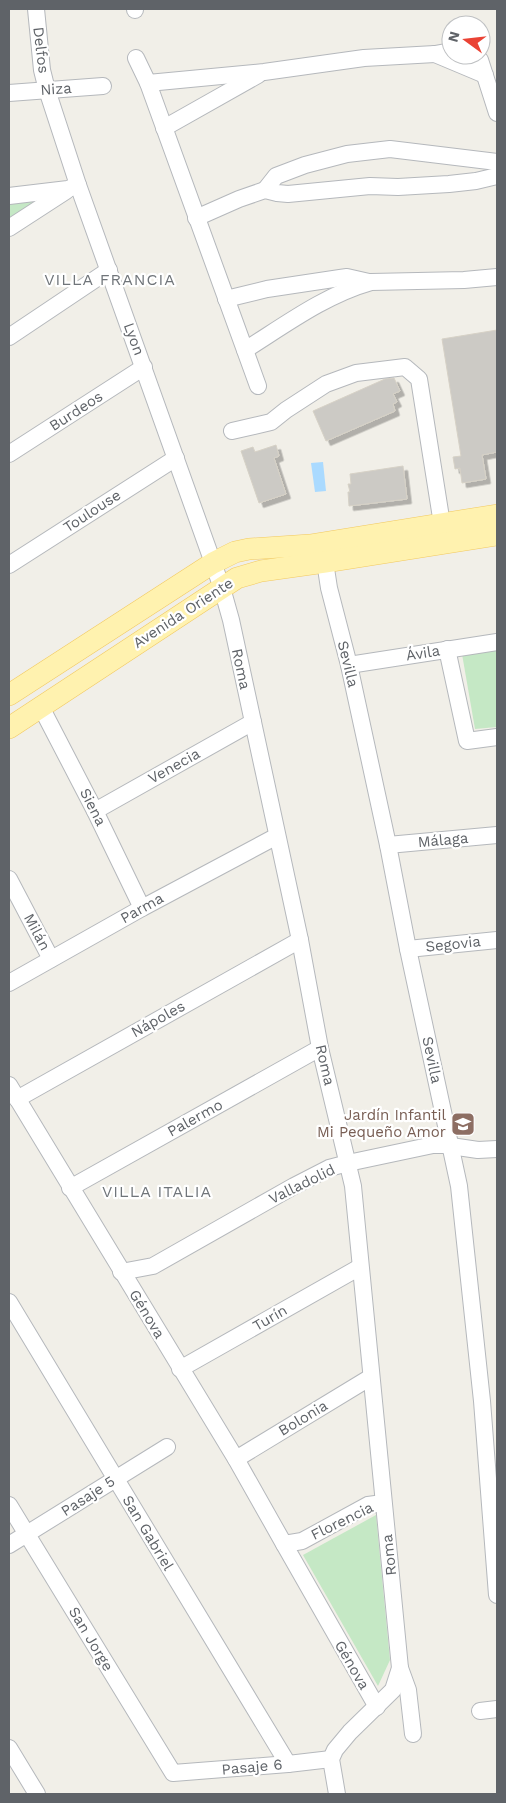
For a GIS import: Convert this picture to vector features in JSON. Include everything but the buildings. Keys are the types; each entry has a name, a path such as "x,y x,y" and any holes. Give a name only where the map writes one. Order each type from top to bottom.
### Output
{"main road":[{"name":"Avenida Oriente","path":"9,695 213,563 235,552 249,549 310,545 497,515"},
{"name":"Avenida Oriente","path":"9,728 237,578 248,574 497,535"}],"street":[{"name":"Delfos","path":"36,9 42,70 47,90"},
{"path":"148,83 264,72 364,58 441,53"},
{"path":"136,58 148,83 258,386"},
{"path":"465,65 485,76"},
{"path":"482,65 497,113"},
{"path":"164,128 264,72"},
{"name":"Niza","path":"9,93 103,86"},
{"name":"Lyon","path":"47,90 73,187 109,270 222,588"},
{"path":"196,218 265,190 276,176 305,164 347,154 390,149 497,163 497,152"},
{"path":"265,190 277,194 288,194 370,186 398,187 449,184 497,176"},
{"path":"9,196 73,187"},
{"path":"9,228 73,187"},
{"path":"9,337 109,270"},
{"path":"226,299 267,289 347,277 371,282 464,280 497,276"},
{"path":"245,350 288,322 338,294 371,282"},
{"name":"Burdeos","path":"9,454 144,367"},
{"path":"232,431 271,422 326,384 356,373 406,368 419,379 442,524"},
{"name":"Toulouse","path":"9,565 176,458"},
{"name":"Sevilla","path":"325,562 329,588 349,665 388,845 408,949 459,1186 490,1400 497,1594"},
{"name":"Roma","path":"222,588 300,940 320,1048 348,1163 356,1213 400,1668 408,1690 413,1734"},
{"name":"Ávila","path":"349,665 497,642"},
{"path":"447,649 467,740 497,737"},
{"name":"Siena","path":"41,706 95,810 142,908"},
{"name":"Venecia","path":"95,810 253,722"},
{"name":"Málaga","path":"388,845 497,835"},
{"name":"Parma","path":"9,983 142,908 277,836"},
{"name":"Milán","path":"9,879 51,959"},
{"name":"Nápoles","path":"13,1092 300,940"},
{"name":"Segovia","path":"408,949 497,940"},
{"name":"Palermo","path":"70,1188 320,1048"},
{"name":"Génova","path":"13,1092 236,1459 377,1707"},
{"name":"Valladolid","path":"121,1272 153,1266 329,1168 433,1145 478,1150 497,1149"},
{"name":"Turín","path":"180,1369 360,1267"},
{"name":"San Gabriel","path":"9,1302 288,1764"},
{"name":"Bolonia","path":"236,1459 371,1377"},
{"name":"Pasaje 5","path":"9,1545 167,1447"},
{"name":"Florencia","path":"284,1544 302,1542 368,1505 383,1503"},
{"name":"San Jorge","path":"9,1504 172,1773"},
{"name":"Roma","path":"331,1759 342,1740 392,1690 400,1668"},
{"path":"480,1711 497,1709"},
{"path":"11,1758 37,1794"},
{"path":"331,1759 337,1794"},
{"name":"Pasaje 6","path":"172,1773 331,1759"}],"green space":[{"path":"42,198 9,220 9,202"},
{"path":"497,650 497,727 475,729 462,654"},
{"path":"376,1515 390,1660 378,1686 303,1555"}],"water":[{"path":"323,462 326,491 315,492 311,463"}],"place":[{"name":"Jardín Infantil Mi Pequeño Amor","path":"463,1124"}],"district":[{"name":"VILLA FRANCIA","path":"110,279"},
{"name":"VILLA ITALIA","path":"157,1191"}]}
